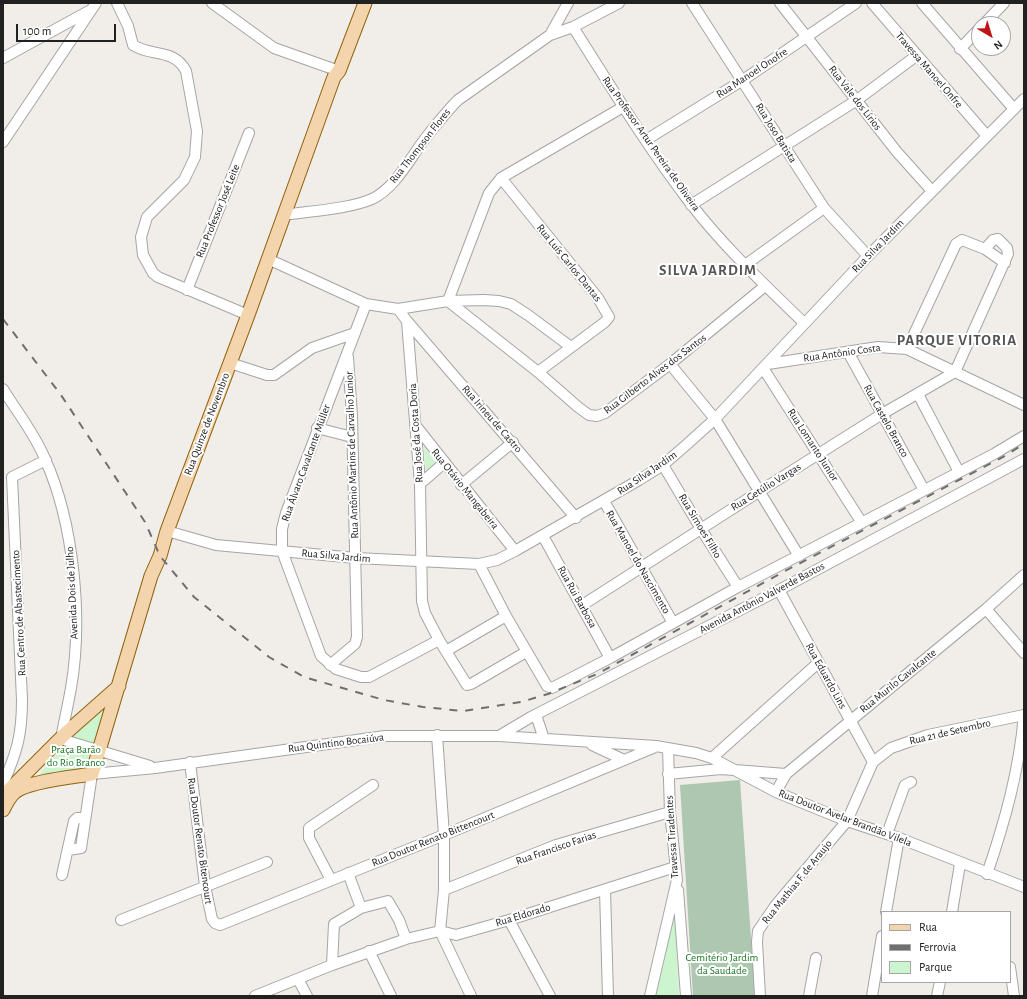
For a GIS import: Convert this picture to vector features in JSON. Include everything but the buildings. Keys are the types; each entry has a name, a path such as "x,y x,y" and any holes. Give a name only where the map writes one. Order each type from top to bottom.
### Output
{"main road":[{"name":"Rua Quinze de Novembro","path":"92,774 167,531 284,215 335,72 356,3"},
{"name":"Rua Quinze de Novembro","path":"335,72 365,3"},
{"path":"3,810 6,792 61,738 119,686"},
{"path":"41,783 36,780 34,775 42,758"},
{"name":"Rua Quintino Bocaiúva","path":"6,792 19,790 41,783 92,774"}],"street":[{"path":"3,58 77,18 91,5 103,3"},
{"path":"117,3 126,22 133,46 171,56 181,63 186,71 197,131 196,157 184,180 151,212 144,223 141,237 145,260 153,273 158,277 248,315"},
{"path":"212,3 268,45 335,72"},
{"name":"Rua Thompson Flores","path":"284,215 354,204 371,199 382,192 393,182 445,113 458,100 550,35 568,3"},
{"path":"550,35 573,27 619,3"},
{"name":"Rua Joso Batista","path":"692,3 824,208 868,256"},
{"name":"Rua Vale dos Lírios","path":"780,3 897,152 932,191"},
{"name":"Rua Manoel Onofre","path":"646,140 743,80 856,3"},
{"name":"Travessa Manoel Onfre","path":"872,3 916,56 987,136"},
{"path":"922,3 960,49 1014,109"},
{"path":"992,16 1004,3"},
{"path":"3,142 91,5"},
{"name":"Rua Professor Artur Pereira de Oliveira","path":"573,27 646,140 692,205 745,265 804,323"},
{"path":"960,49 971,37"},
{"path":"692,205 857,100 916,56"},
{"name":"Rua Silva Jardim","path":"167,531 216,545 356,558 479,564 497,560 515,551 576,518 663,464 715,419 868,256 1024,99"},
{"path":"448,301 489,193 501,178 624,107"},
{"name":"Rua Professor José Leite","path":"187,290 249,133"},
{"name":"Rua Luís Carlos Dantas","path":"501,178 598,298 607,311 609,317 606,322 538,372"},
{"path":"745,265 824,208"},
{"path":"955,372 1005,263 1009,251 998,239 992,240 985,249"},
{"path":"907,349 956,244 962,240 985,249 1005,263"},
{"path":"268,259 366,304 398,309 448,301 484,300 512,304 571,347"},
{"name":"Rua Gilberto Alves dos Santos","path":"448,301 538,372 578,407 589,415 597,416 605,413 670,364 765,286"},
{"name":"Rua Álvaro Cavalcante Müller","path":"366,304 317,428 286,513 282,529 282,551 320,656 330,665 344,673 361,677 368,676 439,640"},
{"path":"398,309 408,321"},
{"name":"Rua José da Costa Doria","path":"408,321 420,484 422,601 425,613 439,640 467,685 526,652"},
{"name":"Rua Irineu de Castro","path":"408,321 576,518"},
{"path":"230,363 267,375 274,375 312,348 354,333"},
{"name":"Rua Antônio Costa","path":"766,366 878,347 907,349 1024,405"},
{"name":"Rua Castelo Branco","path":"848,352 924,490"},
{"name":"Rua Antônio Martins de Carvalho Junior","path":"330,665 355,644 358,637 352,437 347,353"},
{"path":"670,364 715,419 799,556"},
{"name":"Rua Lomanto Junior","path":"766,366 862,523"},
{"name":"Rua Getúlio Vargas","path":"581,606 882,414 955,372"},
{"name":"Avenida Dois de Julho","path":"3,389 7,401 46,460 59,499 68,538 74,584 75,647 72,687 61,738"},
{"path":"918,394 959,472"},
{"name":"Rua Otávio Mangabeira","path":"416,426 515,551"},
{"path":"317,428 352,437"},
{"name":"Avenida Antônio Valverde Bastos","path":"526,652 547,687 552,688 610,658 738,587 999,452 1024,436"},
{"path":"461,484 512,442"},
{"name":"Avenida Antônio Valverde Bastos","path":"499,736 536,715 779,590 1024,459"},
{"name":"Rua Centro de Abastecimento","path":"6,792 21,734 22,700 12,477 46,460"},
{"path":"420,484 444,463"},
{"name":"Rua Simoes Filho","path":"663,464 701,529 738,587"},
{"name":"Rua Manoel do Nascimento","path":"604,501 640,568 673,623"},
{"name":"Rua Rui Barbosa","path":"543,536 610,658"},
{"path":"479,564 526,652"},
{"name":"Rua Murilo Cavalcante","path":"776,792 786,774 986,609 1024,575"},
{"name":"Rua Eduardo Lins","path":"779,590 873,762"},
{"path":"986,609 1024,653"},
{"path":"446,651 506,616"},
{"path":"712,758 818,663"},
{"path":"536,715 544,739"},
{"path":"987,874 1011,799 1021,750 1024,715"},
{"name":"Rua 21 de Setembro","path":"847,821 873,762 891,748 928,735 1024,715"},
{"path":"437,735 444,835 444,890 440,932 471,996"},
{"name":"Rua Quintino Bocaiúva","path":"92,774 155,768 385,736 499,736 668,748"},
{"path":"61,738 100,752 155,768"},
{"path":"589,743 624,760"},
{"name":"Rua Doutor Renato Bittencourt","path":"212,919 215,923 220,925 444,835 656,746"},
{"name":"Rua Doutor Avelar Brandão Vilela","path":"668,748 712,758 732,770 776,792 847,821 899,838 960,864 1024,888"},
{"name":"Travessa Tiradentes","path":"650,996 677,880 670,812 668,748"},
{"name":"Rua Doutor Renato Bitencourt","path":"190,762 205,886 212,919"},
{"path":"668,774 696,771 732,770 786,774"},
{"path":"62,875 68,850 81,848 92,774"},
{"path":"887,834 905,785 911,782"},
{"path":"331,880 309,838 309,828 373,785"},
{"name":"Rua Francisco Farias","path":"444,890 556,845 670,812"},
{"name":"Rua Mathias F. de Araujo","path":"760,996 756,942 758,931 775,906 847,821"},
{"path":"886,911 899,838"},
{"path":"121,920 267,862"},
{"path":"952,911 960,864"},
{"name":"Rua Eldorado","path":"440,932 456,935 509,920 675,867"},
{"path":"348,873 361,908"},
{"path":"677,880 686,996"},
{"path":"605,890 608,996"},
{"path":"332,965 334,924 361,908 388,901 399,920 406,939"},
{"path":"509,920 550,996"},
{"path":"255,996 369,951 406,939 440,932"},
{"path":"872,996 881,942"},
{"path":"369,951 391,996"},
{"path":"809,996 816,958"},
{"path":"1011,974 1014,996"},
{"path":"298,979 307,996"},
{"path":"937,996 940,983"}],"green space":[{"path":"424,447 436,463 426,473"},
{"name":"Praça Barão do Rio Branco","path":"104,705 108,705 87,770 38,776 55,756"},
{"name":"Cemitério Jardim da Saudade","path":"740,780 755,996 693,996 680,785"},
{"path":"674,907 679,996 653,996"}],"railway":[{"path":"3,319 61,395 145,522 160,556 194,597 269,657 304,677 384,700 423,707 463,711 521,702 548,694 597,674 785,571 1003,457 1024,444"}],"district":[{"name":"SILVA JARDIM","path":"708,270"},
{"name":"PARQUE VITORIA","path":"957,340"}]}
